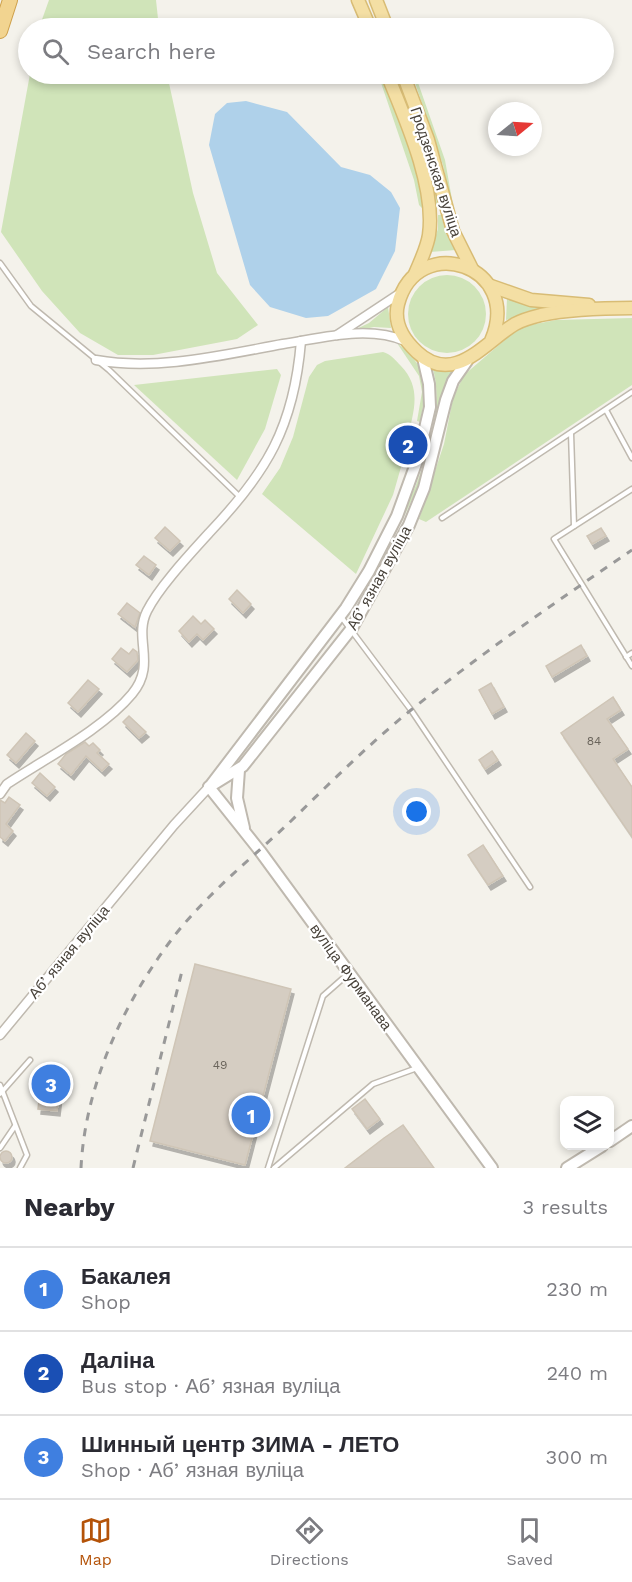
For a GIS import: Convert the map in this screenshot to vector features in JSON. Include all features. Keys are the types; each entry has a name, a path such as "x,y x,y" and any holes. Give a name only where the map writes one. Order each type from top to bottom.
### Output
{"highway":[{"path":"0,31 10,0"}],"main road":[{"path":"358,0 366,18"},
{"path":"376,0 383,18"},
{"name":"Гродзенская вуліца","path":"391,84 421,169 430,213 429,237 415,274"},
{"name":"Гродзенская вуліца","path":"407,84 428,141 453,231 472,269"},
{"path":"467,361 445,364 423,358 405,341 398,326 397,309 402,292 415,274 433,265 453,263 472,269"},
{"name":"Абʼязная вуліца","path":"472,269 491,286 531,300 626,308"},
{"path":"491,286 499,314 491,341"},
{"name":"Абʼязная вуліца","path":"467,361 517,323 541,315 626,308"}],"street":[{"path":"335,336 402,292"},
{"path":"96,360 139,366 335,336 386,333 405,341"},
{"path":"0,794 7,784 102,722 133,693 146,670 143,625 147,611 186,558 242,498 274,452 299,367 302,341"},
{"name":"Абʼязная вуліца","path":"0,1035 174,825 209,787 340,616 369,571 392,525 418,458 430,407 429,384 423,358"},
{"name":"Абʼязная вуліца","path":"209,787 239,770 352,628 409,525 424,488 446,400 453,381 467,361"},
{"path":"239,770 237,798 246,834"},
{"name":"вуліца Фурманава","path":"209,787 492,1168"},
{"path":"614,1138 632,1126"},
{"path":"567,1168 596,1150"}],"lane":[{"path":"0,263 31,306 96,360 242,498"},
{"path":"442,519 632,392"},
{"path":"606,410 632,458"},
{"path":"571,433 574,526"},
{"path":"632,489 555,539 632,666"},
{"path":"340,616 352,628 411,710 530,887"},
{"path":"626,657 632,653"},
{"path":"268,1168 323,996 349,974"},
{"path":"1,1093 30,1060"},
{"path":"274,1168 373,1084 418,1068"},
{"path":"0,1085 1,1093 27,1155 20,1168"},
{"path":"0,1148 16,1126"}],"green space":[{"path":"49,0 156,0 158,18 43,18"},
{"path":"28,84 169,84 193,193 217,273 258,325 237,339 153,355 118,355 80,333 42,291 1,232"},
{"path":"381,84 386,84 414,163 424,210 419,205 414,180"},
{"path":"399,84 402,84 430,163 440,207 436,209 427,165"},
{"path":"415,84 418,84 445,160 453,205 451,205 443,165"},
{"path":"438,215 441,215 446,234 456,250 430,252 438,229"},
{"path":"447,275 462,278 474,287 483,299 486,314 483,329 474,341 462,350 447,353 432,350 420,341 411,329 408,314 411,299 420,287 432,278"},
{"path":"507,298 550,308 506,320"},
{"path":"388,307 391,328 374,327 350,332 369,323"},
{"path":"632,318 632,385 426,522 419,519 444,444 453,398 464,375 520,327 556,320"},
{"path":"397,343 415,360 423,378 424,398 420,422 417,421 422,392 419,376"},
{"path":"383,352 393,358 408,375 414,392 414,411 407,441 404,442 402,451 405,453 393,495 356,574 262,494 280,468 293,437 309,377 317,365 325,361"},
{"path":"432,366 454,369 439,402 434,423 436,395"},
{"path":"277,369 281,375 265,429 237,480 134,385"},
{"path":"425,460 418,487 401,523 402,514"}],"water":[{"path":"246,101 287,112 341,167 370,175 391,192 400,208 395,251 376,289 328,316 306,318 270,307 250,285 209,145 215,114 227,103"}],"building":[{"path":"165,527 180,541 170,551 155,538"},
{"path":"601,528 606,536 592,544 587,536"},
{"path":"144,556 156,565 149,575 136,565"},
{"path":"237,590 251,604 243,613 229,599"},
{"path":"127,603 140,613 135,627 118,614"},
{"path":"193,616 201,624 205,620 214,629 203,640 197,634 189,642 179,631"},
{"path":"581,645 587,656 552,677 546,666"},
{"path":"121,648 129,654 133,649 137,652 138,660 127,672 112,659"},
{"path":"88,680 99,689 78,712 68,703"},
{"path":"491,683 504,707 492,714 479,690"},
{"path":"613,697 621,710 607,719 628,749 613,759 632,787 632,837 561,733"},
{"path":"129,716 146,732 139,738 123,722"},
{"path":"26,733 35,741 16,763 7,755"},
{"path":"85,742 89,746 93,743 100,750 97,753 109,764 102,771 86,756 71,775 58,764 66,754"},
{"path":"492,751 498,760 485,769 479,760"},
{"path":"40,773 55,787 47,796 32,783"},
{"path":"9,797 20,805 6,824 13,831 5,841 0,837 0,800 5,803"},
{"path":"483,845 503,876 488,885 468,855"},
{"path":"195,964 291,989 245,1165 150,1141"},
{"path":"42,1075 61,1077 57,1111 38,1109"},
{"path":"365,1099 380,1119 367,1129 352,1109"},
{"path":"403,1125 434,1168 345,1168 384,1138"},
{"path":"8,1151 11,1152 11,1162 4,1163 1,1162 0,1155 1,1152"}],"railway":[{"path":"81,1168 90,1106 110,1045 139,988 156,961 188,920 231,876 395,723 492,648 632,550"},
{"path":"133,1168 182,971"}],"place":[{"name":"Даліна","path":"408,445"},
{"name":"Шинный центр ЗИМА - ЛЕТО","path":"51,1084"},
{"name":"Бакалея","path":"251,1115"}]}
